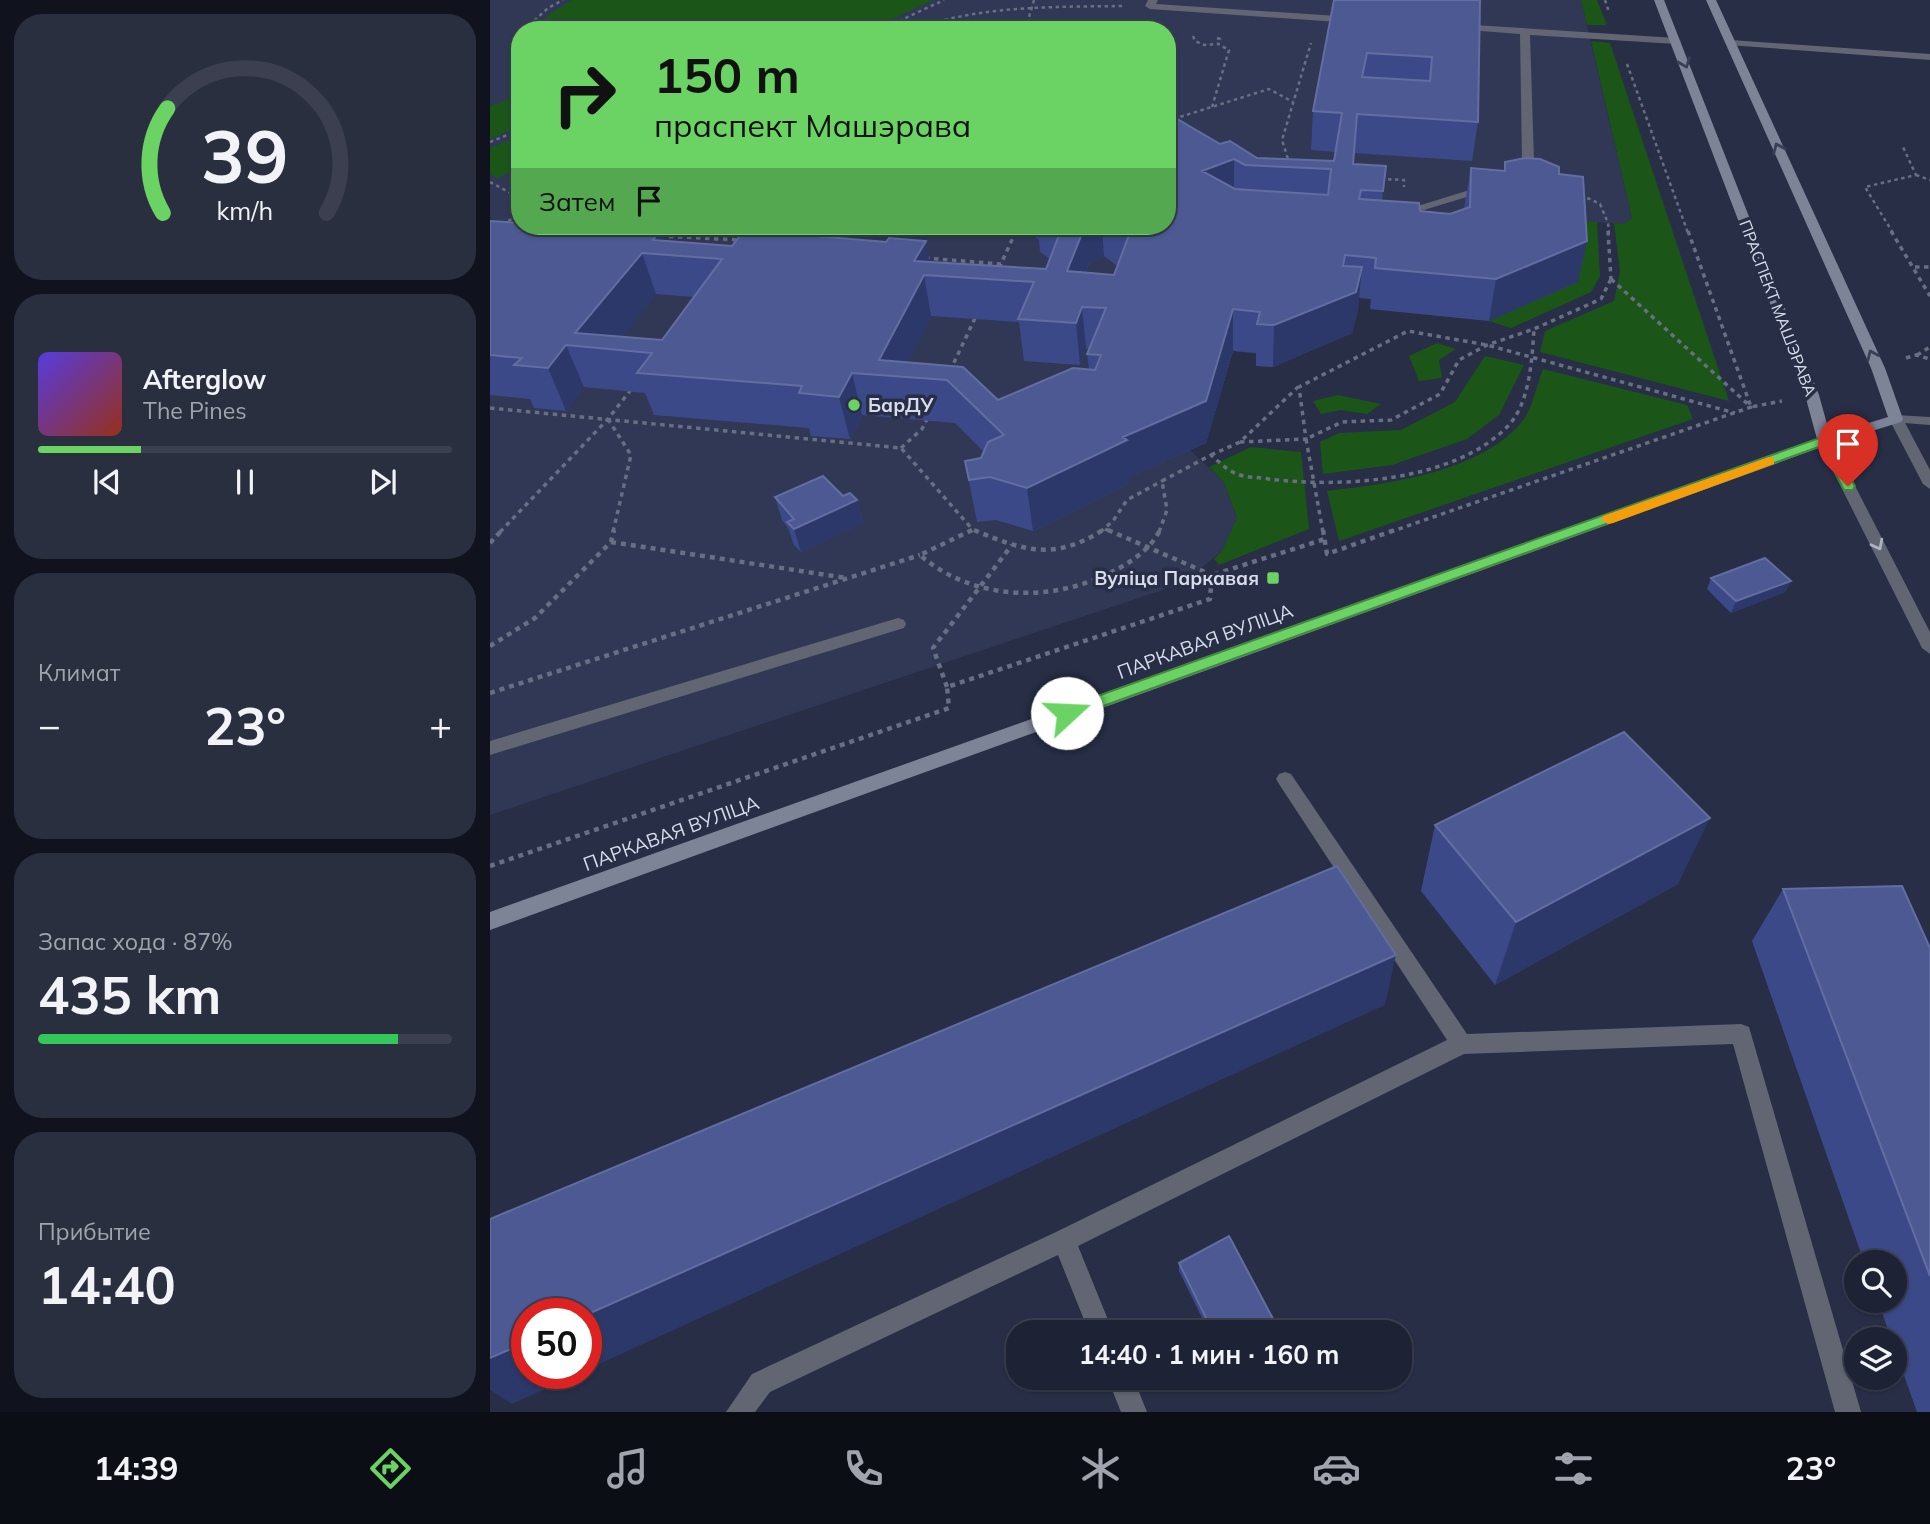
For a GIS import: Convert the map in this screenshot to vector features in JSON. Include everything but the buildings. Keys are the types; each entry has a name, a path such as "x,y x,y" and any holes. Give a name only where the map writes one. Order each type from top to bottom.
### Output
{"main road":[{"name":"ПРАСПЕКТ МАШЭРАВА","path":"1660,0 1812,395 1825,440"},
{"path":"1711,0 1878,368 1896,419"},
{"name":"ПАРКАВАЯ ВУЛІЦА","path":"490,920 1825,440 1896,419"}],"street":[{"path":"1152,3 1360,20"},
{"path":"1443,26 1676,41"},
{"path":"1414,209 1493,186 1525,170 1528,161 1525,32"},
{"path":"1731,43 1930,57"},
{"path":"1896,419 1930,421"},
{"path":"1896,419 1930,484"},
{"name":"ПРАСПЕКТ МАШЭРАВА","path":"1825,440 1930,648"},
{"path":"490,748 898,624"},
{"path":"1284,779 1462,1044"},
{"path":"739,1412 761,1382 1064,1240 1462,1044 1741,1034 1848,1412"},
{"path":"1064,1240 1096,1320"},
{"path":"1125,1390 1134,1412"}],"path":[{"path":"534,21 548,8 563,0"},
{"path":"898,21 944,0"},
{"path":"1028,21 1034,0"},
{"path":"1605,0 1751,407"},
{"path":"938,21 950,17 1032,8 1152,3"},
{"path":"1300,164 1289,159 1282,140 1318,17"},
{"path":"1196,33 1192,38 1196,43 1206,46 1218,44 1229,50 1212,107"},
{"path":"1214,36 1220,39 1218,44"},
{"path":"1176,118 1269,89 1293,102"},
{"path":"490,142 511,134"},
{"path":"1903,147 1916,175"},
{"path":"1930,180 1916,175 1865,187 1930,296"},
{"path":"1377,178 1404,180 1403,197"},
{"path":"490,182 511,193"},
{"path":"1240,442 1306,439 1342,422 1391,420 1440,394 1459,360 1487,345 1534,329 1601,299 1611,279 1608,223 1600,204 1575,192"},
{"path":"510,225 500,224 511,219"},
{"path":"741,242 746,235"},
{"path":"822,238 831,235"},
{"path":"995,276 1014,235"},
{"path":"659,236 752,243"},
{"path":"920,257 1001,264"},
{"path":"1914,267 1930,267"},
{"path":"1611,279 1751,407"},
{"path":"944,382 978,312"},
{"path":"1211,456 1233,473 1315,485 1383,480 1447,462 1492,438 1509,425 1518,409 1531,358 1534,329"},
{"path":"490,408 901,448 973,530 1038,552 1069,546 1098,535 1123,514 1127,500 1240,442 1299,387 1408,331 1487,345 1736,413"},
{"path":"1916,355 1930,347"},
{"path":"490,543 608,419 633,386"},
{"path":"1299,387 1327,554 1751,407 1812,395"},
{"path":"901,448 922,429 933,406"},
{"path":"490,646 535,618 611,542 631,455 608,419"},
{"path":"920,555 954,579 981,588 1017,593 1046,592 1080,585 1107,575 1144,548 1157,534 1166,517 1167,499 1162,481"},
{"path":"1105,529 1212,575 1325,539"},
{"path":"490,693 920,555 973,530"},
{"path":"611,542 848,578"},
{"path":"490,866 949,708 947,687 933,648 1012,545"},
{"path":"947,687 1210,599 1212,575"}],"shaded area":[{"name":"БарДУ","path":"490,0 1581,0 1632,218 1624,224 1575,221 1578,282 1489,321 1370,309 1371,299 1342,296 1340,307 1358,309 1352,333 1273,367 1256,366 1258,354 1233,351 1206,443 1190,450 1224,482 1237,519 1222,551 1183,583 490,815"}],"green space":[{"path":"572,0 934,0 888,21 543,21"},
{"path":"1581,0 1597,0 1607,25 1587,25"},
{"path":"1591,41 1610,43 1729,401 1540,352 1545,331 1614,301 1620,271 1614,223 1624,224 1632,218"},
{"path":"511,98 511,130 490,139 490,106"},
{"path":"511,139 511,172 497,178 490,174 490,148"},
{"path":"1575,221 1597,222 1600,276 1591,292 1511,328 1489,321 1577,282"},
{"path":"1437,343 1456,349 1439,360 1442,378 1419,381 1409,356"},
{"path":"1485,356 1524,365 1499,415 1467,439 1392,465 1323,474 1320,442 1339,433 1401,430 1455,402"},
{"path":"1543,369 1687,405 1693,419 1339,541 1327,491 1406,479 1460,463 1485,452 1507,437 1524,419"},
{"path":"1338,395 1381,404 1367,414 1341,410 1321,414 1313,401"},
{"path":"1251,447 1301,452 1309,529 1219,565 1214,559 1222,551 1237,518 1224,482 1209,467"}],"slow traffic":[{"path":"1608,519 1769,461"}],"place":[{"name":"БарДУ","path":"854,405"},
{"name":"Вуліца Паркавая","path":"1273,578"}],"route":[{"path":"1067,713 1825,440 1848,486"}]}
